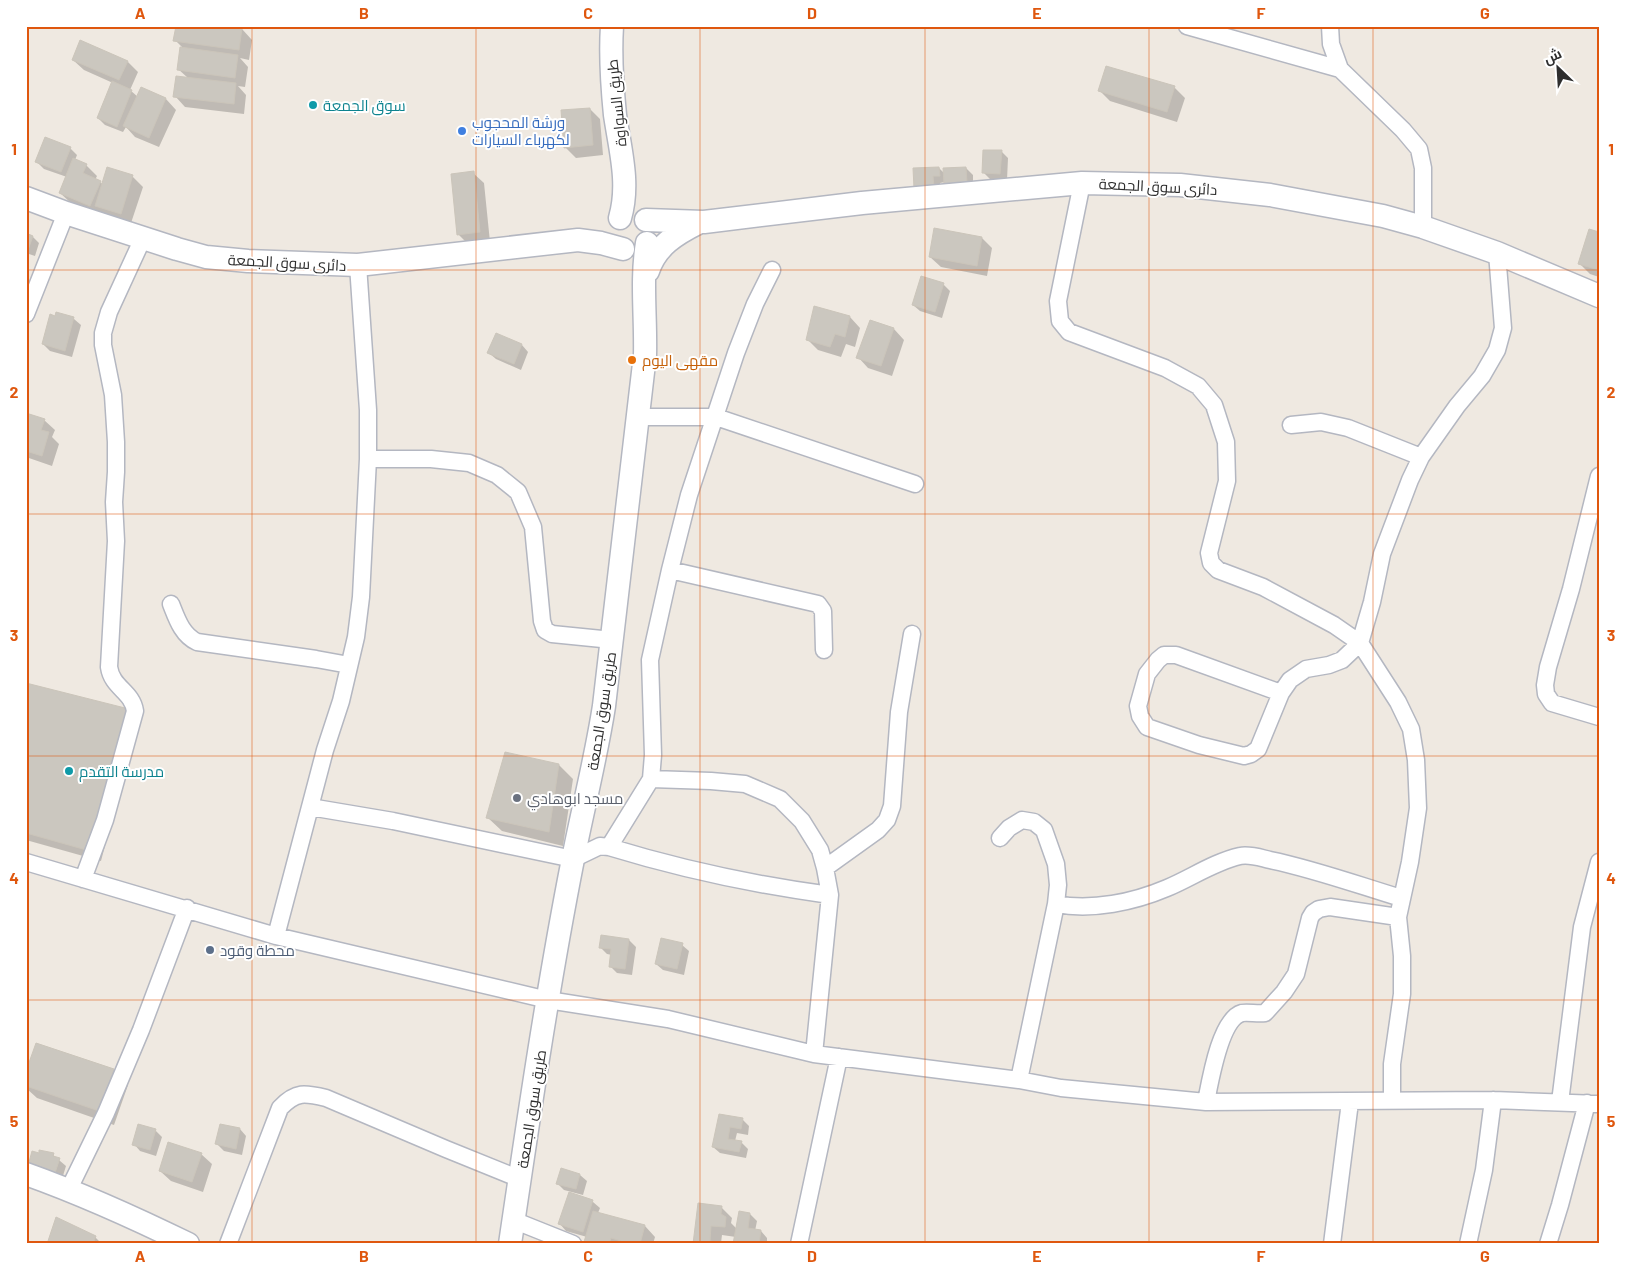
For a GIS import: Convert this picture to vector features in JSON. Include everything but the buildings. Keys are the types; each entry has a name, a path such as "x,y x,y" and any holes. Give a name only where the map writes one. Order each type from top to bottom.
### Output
{"main road":[{"name":"طريق السواوة","path":"612,26 612,88 626,184 624,200 634,232"},
{"name":"دائرى سوق الجمعة","path":"26,198 66,213 206,257 264,262 358,265 423,259 634,232 694,222 862,202 1082,183 1180,185 1270,195 1383,216 1423,227 1497,253 1599,296"},
{"path":"626,184 657,212 694,222"},
{"path":"644,288 649,268 662,247 671,238 694,222"},
{"path":"634,232 644,288"},
{"name":"طريق سوق الجمعة","path":"510,1244 548,1000 573,859 597,747 612,640 645,355 644,288"},
{"path":"26,1174 69,1189 123,1212 188,1244"}],"street":[{"path":"1187,26 1340,69"},
{"path":"1330,26 1331,44 1340,69 1403,130 1419,149 1423,168 1423,227"},
{"path":"1082,183 1058,301 1060,321 1069,332 1165,368 1198,386 1214,405 1226,442 1227,481 1209,553 1211,563 1218,570 1263,587 1334,625 1360,643 1398,702 1411,729 1416,760 1418,808 1410,862 1398,917 1402,956 1402,994 1392,1064 1392,1100"},
{"path":"26,314 66,213"},
{"path":"83,879 104,820 135,711 134,704 130,698 112,679 109,666 116,540 114,502 116,442 113,395 103,344 103,333 112,306 143,238"},
{"path":"1281,693 1176,655 1164,655 1147,674 1138,706 1140,716 1147,726 1199,745 1244,756 1258,749 1281,693 1290,680 1306,669 1330,665 1342,660 1360,643 1372,602 1382,554 1410,480 1421,457 1457,406 1482,376 1498,350 1502,328 1497,253"},
{"path":"276,936 325,750 341,701 356,637 361,597 368,459 368,410 358,265"},
{"path":"609,847 651,779 653,755 650,660 670,570 689,495 749,320 772,270"},
{"path":"638,417 716,418 915,484"},
{"path":"1291,425 1321,422 1348,428 1421,457"},
{"path":"368,459 431,459 469,463 497,475 518,492 533,527 542,620 545,630 552,634 612,640"},
{"path":"1599,476 1571,589 1548,667 1545,685 1546,694 1552,703 1599,717"},
{"path":"670,570 818,604 824,611 824,650"},
{"path":"171,604 182,629 190,639 197,642 316,659 349,666"},
{"path":"825,868 878,830 887,820 890,813 899,712 912,634"},
{"path":"651,779 745,784 780,799 802,821 820,850 830,895 814,1054"},
{"path":"310,807 402,823 573,859 600,846 609,847 684,867 782,888 830,895"},
{"path":"1000,838 1009,828 1022,820 1034,822 1044,830 1056,864 1056,904 1018,1080"},
{"path":"1056,904 1071,907 1089,907 1139,898 1242,856 1255,856 1288,864 1401,898"},
{"path":"26,862 187,908 276,936 548,1000 668,1019 814,1054 1018,1080 1061,1088 1206,1102 1493,1100 1593,1104 1548,1244"},
{"path":"1560,1102 1582,928 1599,862"},
{"path":"1206,1102 1213,1067 1226,1030 1235,1017 1243,1013 1265,1013 1284,992 1296,974 1310,918 1313,913 1330,907 1398,917"},
{"path":"69,1189 106,1113 141,1030 187,908"},
{"path":"799,1244 839,1057"},
{"path":"228,1244 280,1108 288,1099 297,1095 309,1094 326,1098 520,1179"},
{"path":"1468,1244 1484,1170 1493,1100"},
{"path":"1332,1244 1350,1102"},
{"path":"513,1220 573,1244"}],"place":[{"name":"سوق الجمعة","path":"313,105"},
{"name":"ورشة المحجوب لكهرباء السيارات","path":"462,131"},
{"name":"مقهى اليوم","path":"632,360"},
{"name":"مدرسة التقدم","path":"69,771"},
{"name":"مسجد ابوهادي","path":"517,798"},
{"name":"محطة وقود","path":"210,950"}]}
